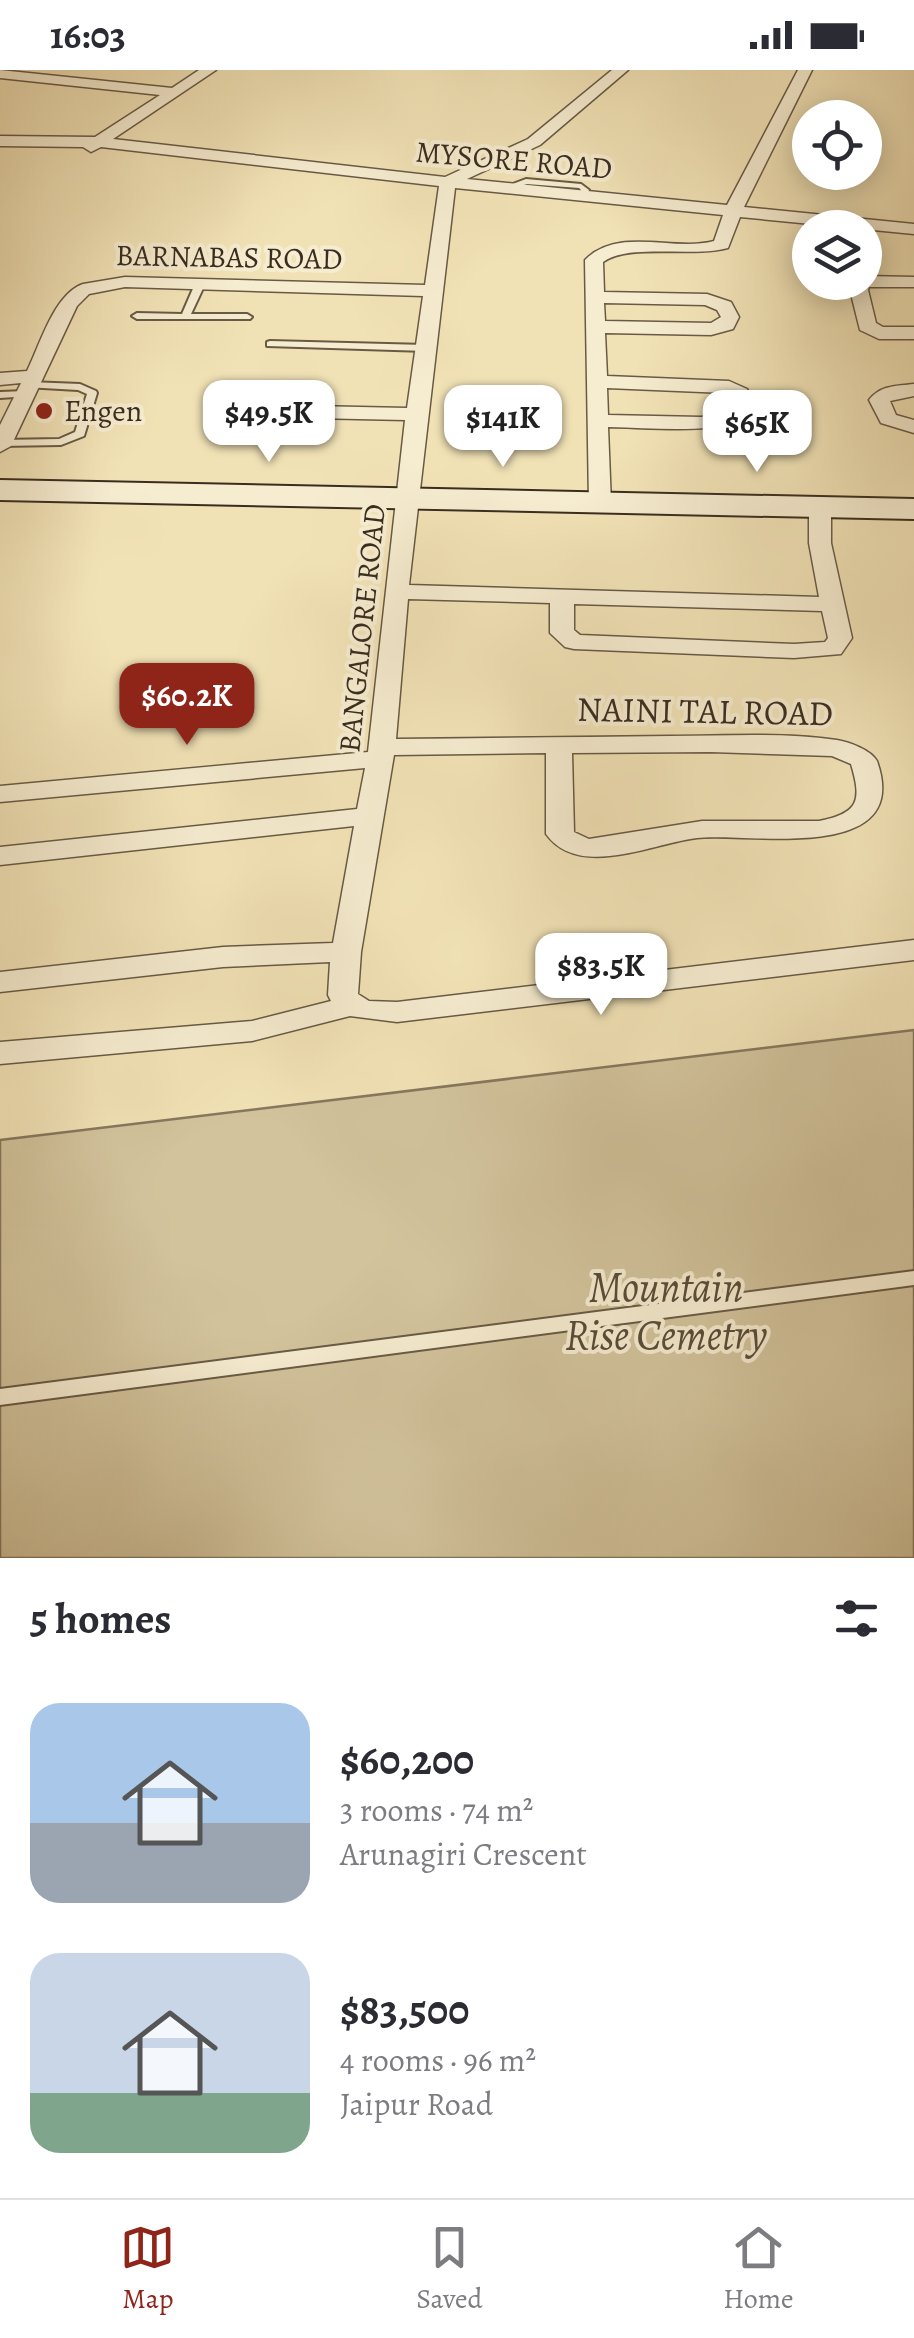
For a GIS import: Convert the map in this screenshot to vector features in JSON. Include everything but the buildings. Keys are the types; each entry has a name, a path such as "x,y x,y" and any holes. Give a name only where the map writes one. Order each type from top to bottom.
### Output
{"street":[{"path":"99,145 208,70"},
{"path":"448,182 534,142 621,70"},
{"path":"600,504 592,266 602,252 716,247 724,240 734,209 805,70"},
{"path":"0,74 172,92"},
{"name":"MYSORE ROAD","path":"0,141 99,145 914,228"},
{"name":"MYSORE ROAD","path":"0,149 99,145"},
{"name":"BANGALORE ROAD","path":"346,996 346,952 381,753 405,499 448,182"},
{"name":"BARNABAS ROAD","path":"1,444 69,304 82,289 126,282 434,291"},
{"path":"882,282 914,282"},
{"path":"594,296 707,300 724,306 730,317 720,328 701,330 594,327"},
{"path":"861,300 867,326 879,333 914,333"},
{"path":"0,378 30,385"},
{"path":"596,382 730,388 740,393 746,404 738,418 718,423 597,421"},
{"path":"914,390 886,393 879,400 883,414 892,422 914,427"},
{"path":"265,411 416,414"},
{"path":"0,490 914,509"},
{"path":"562,596 562,633 574,642 822,651 838,645 840,638 820,543 820,507"},
{"path":"396,592 832,604"},
{"name":"NAINI TAL ROAD","path":"0,794 381,753 559,744 837,748 863,760 872,800 870,810 861,819 839,827 704,829 587,848 560,834 559,744"},
{"path":"0,856 370,816"},
{"path":"0,1052 252,1031 305,1020 346,996 397,1012 914,950"},
{"path":"0,982 222,957 346,952"}],"lane":[{"path":"184,317 200,284"},
{"path":"136,316 246,318"},
{"path":"270,344 426,348"},
{"path":"0,395 30,385 80,387 92,393 80,434 61,442 1,444"},
{"path":"0,1397 914,1278"}],"green space":[{"name":"Mountain Rise Cemetry","path":"914,1030 914,1558 0,1558 0,1140"}],"place":[{"name":"Engen","path":"44,411"}]}
